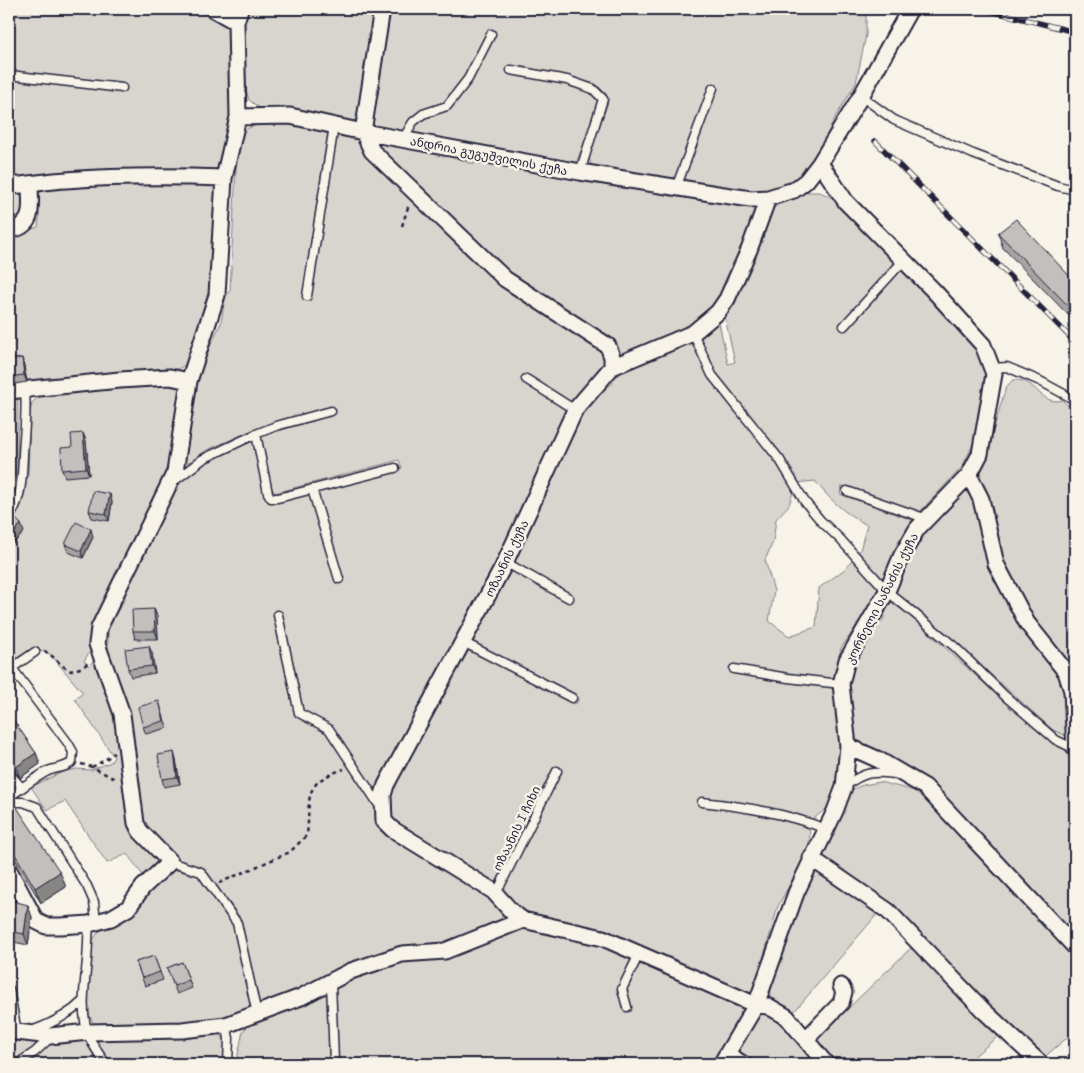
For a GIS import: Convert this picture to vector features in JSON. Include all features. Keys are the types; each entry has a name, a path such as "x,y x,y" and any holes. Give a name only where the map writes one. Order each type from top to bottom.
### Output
{"street":[{"path":"9,870 36,921 46,926 93,923 111,918 128,908 143,887 170,862 140,831 136,823 122,714 97,644 99,628 175,472 189,381 216,295 224,178 238,117 238,15 213,9"},
{"path":"382,9 363,132 372,151 505,278 608,346 612,357 612,367"},
{"name":"ანდრია გუგუშვილის ქუჩა","path":"238,117 290,116 363,132 580,172 751,199 768,198 794,190 806,181 820,163 861,96 905,10"},
{"name":"კორნელი სანაძის ქუჩა","path":"724,1059 756,1005 796,893 835,811 844,787 848,746 841,684 847,660 887,590 902,555 917,529 968,475 980,454 994,374 983,345 904,260 846,202 820,163"},
{"path":"9,186 65,180 157,175 224,178"},
{"path":"9,230 23,226 28,220 30,215 30,185"},
{"name":"ოზაანის ქუჩა","path":"382,810 386,785 505,562 575,410 612,367 693,333 718,312 727,299 749,250 768,198"},
{"path":"9,392 170,377 189,381"},
{"path":"968,475 981,499 996,564 1027,623 1066,672 1074,698 1075,749"},
{"path":"848,746 879,760 925,787 1075,947"},
{"path":"382,810 384,821 392,829 496,894 512,912 523,920 603,938 756,1005 768,1006 787,1017 826,1064"},
{"path":"811,858 888,911 982,1009 1041,1064"},
{"path":"18,1032 53,1035 88,1032 182,1030 226,1025 301,998 351,971 402,954 445,951 523,920"},
{"path":"806,1040 841,1002 844,992 841,986"},
{"path":"724,1059 743,1064"}],"lane":[{"path":"403,139 413,122 423,114 447,106 468,79 491,34"},
{"path":"510,70 567,80 593,89 603,99 580,172"},
{"path":"9,74 122,88"},
{"path":"676,188 713,88"},
{"path":"861,96 894,120 972,154 1058,186 1075,190"},
{"path":"307,296 334,126"},
{"path":"844,326 904,260"},
{"path":"693,333 712,375 780,460 805,502 887,590 955,647 1005,696 1056,740 1075,749"},
{"path":"992,368 1007,367 1040,380 1075,400"},
{"path":"526,379 575,410"},
{"path":"9,518 18,499 23,476 27,412 25,390"},
{"path":"170,485 203,459 256,434 276,426 330,411"},
{"path":"256,434 268,493 272,498 395,468"},
{"path":"312,489 340,579"},
{"path":"847,491 926,519"},
{"path":"505,562 569,598"},
{"path":"278,615 299,713 328,729 382,810"},
{"path":"463,642 572,698"},
{"path":"9,797 46,772 68,767 72,762 73,752 68,742 10,669 35,652"},
{"path":"734,669 841,684"},
{"name":"ოზაანის I ჩიხი","path":"496,894 557,771"},
{"path":"9,773 22,788"},
{"path":"844,787 858,776 869,773 903,774"},
{"path":"9,802 23,802 37,807 87,886 94,902 83,1001 88,1032 94,1046 106,1064"},
{"path":"702,802 756,808 798,818 826,829"},
{"path":"170,862 201,872 238,923 257,1014"},
{"path":"627,1007 622,989 639,954"},
{"path":"331,982 334,1061"},
{"path":"9,989 18,1032 60,1019 73,1011 83,1001"},
{"path":"226,1025 228,1064"},
{"path":"16,1064 35,1052 53,1035"}],"path":[{"path":"402,226 414,191"},
{"path":"35,652 45,651 62,667 71,671 83,667 99,652"},
{"path":"92,767 105,760 125,741"},
{"path":"72,762 92,767 119,780 131,789"},
{"path":"211,886 290,852 307,835 308,797 314,784 329,774 353,766"}],"shaded area":[{"path":"9,9 208,9 228,28 234,58 234,117 222,171 9,182"},
{"path":"244,9 380,9 360,115 353,121 299,110 262,110 249,100 246,90"},
{"path":"387,9 863,9 866,17 866,35 856,83 835,118 812,167 787,189 745,192 591,166 589,156 608,102 606,94 596,84 569,78 508,68 508,73 566,83 592,91 599,105 575,166 370,125"},
{"path":"274,123 299,125 328,131 306,274 313,275 336,131 356,136 364,148 449,230 602,345 606,363 594,376 568,415 377,813 491,895 502,912 502,920 461,941 297,996 261,1006 258,1002 241,919 205,870 171,858 140,826 108,653 108,625 125,599 125,583 173,485 209,460 253,439 269,503 402,468 399,460 275,493 272,489 261,436 336,414 334,406 253,430 205,451 192,461 183,464 194,380 221,323 225,298 230,290 239,138 243,132 251,127"},
{"path":"373,139 443,150 468,163 489,164 758,205 730,280 705,322 615,361 515,283 377,152"},
{"path":"144,180 217,182 213,294 185,365 178,369 9,387 9,235 16,235 38,227 39,190"},
{"path":"27,190 27,213 9,228 9,191"},
{"path":"806,192 820,192 841,202 980,347 987,365 987,402 979,432 962,467 918,514 842,486 840,494 912,520 874,601 841,648 833,688 840,725 841,768 836,790 827,808 812,820 809,827 810,836 807,853 778,906 753,995 746,995 520,912 393,824 388,807 389,792 417,736 469,649 576,704 579,698 472,641 586,404 613,383 610,373 718,318 728,364 735,362 724,313 768,213 783,200","holes":["815,481 844,511 867,525 860,550 845,569 819,588 816,627 789,636 769,621 774,591 765,560 773,542 776,519 789,505 796,483"]},
{"path":"1013,380 1026,382 1051,400 1062,400 1075,413 1075,683 1035,623 1003,563 990,502 980,475 1006,387"},
{"path":"164,383 179,387 182,396 171,467 93,646 84,661 89,666 94,660 98,660 118,717 130,810 164,860 146,879 127,854 107,863 65,801 47,810 31,787 62,772 76,769 91,770 111,762 114,757 75,699 83,693 51,655 45,651 35,652 31,649 9,663 9,398 18,398 17,475 28,475 30,411 32,403 43,392"},
{"path":"965,486 971,488 991,562 1063,681 1071,733 1066,736 1053,730 916,608 894,592 918,537"},
{"path":"889,601 907,613 997,695 1053,742 1075,752 1075,941 953,808 851,741 847,688 851,668 863,644 883,620"},
{"path":"880,782 923,793 1075,952 1075,1031 1042,1059 823,858 823,853 851,790 863,785"},
{"path":"172,869 200,876 234,923 253,1011 214,1021 176,1025 97,1026 92,1021 87,1010 92,942 98,932 128,916 142,895"},
{"path":"815,870 879,912 793,1013 765,996 799,901"},
{"path":"526,924 598,940 632,957 618,990 625,1012 632,1011 625,993 641,961 745,1009 712,1064 236,1064 243,1031 252,1021 348,980 401,961"},
{"path":"913,946 1003,1032 965,1064 835,1064 831,1062 814,1041"},
{"path":"760,1010 787,1027 818,1064 754,1064 736,1049"},
{"path":"219,1033 226,1042 225,1064 110,1064 97,1044 96,1036"},
{"path":"9,1035 85,1040 101,1064 9,1064"}],"building":[{"path":"1016,219 1075,282 1075,313 998,233"},
{"path":"22,358 24,375 9,377 9,360"},
{"path":"83,433 86,468 62,470 61,448 72,447 71,434"},
{"path":"93,491 110,494 106,514 89,511"},
{"path":"12,515 21,524 10,536 9,518"},
{"path":"76,522 91,529 81,551 65,544"},
{"path":"154,609 155,631 133,631 132,610"},
{"path":"149,646 152,666 128,669 125,649"},
{"path":"159,701 164,721 143,727 138,707"},
{"path":"9,714 36,753 16,767 9,757"},
{"path":"174,752 177,777 162,779 158,755"},
{"path":"12,800 60,872 35,888 9,844 9,802"},
{"path":"9,900 28,905 24,934 9,931"},
{"path":"154,956 160,972 142,978 136,962"},
{"path":"182,962 189,980 174,986 167,968"}],"railway":[{"path":"983,9 1075,32"},
{"path":"875,141 1075,342"}]}
